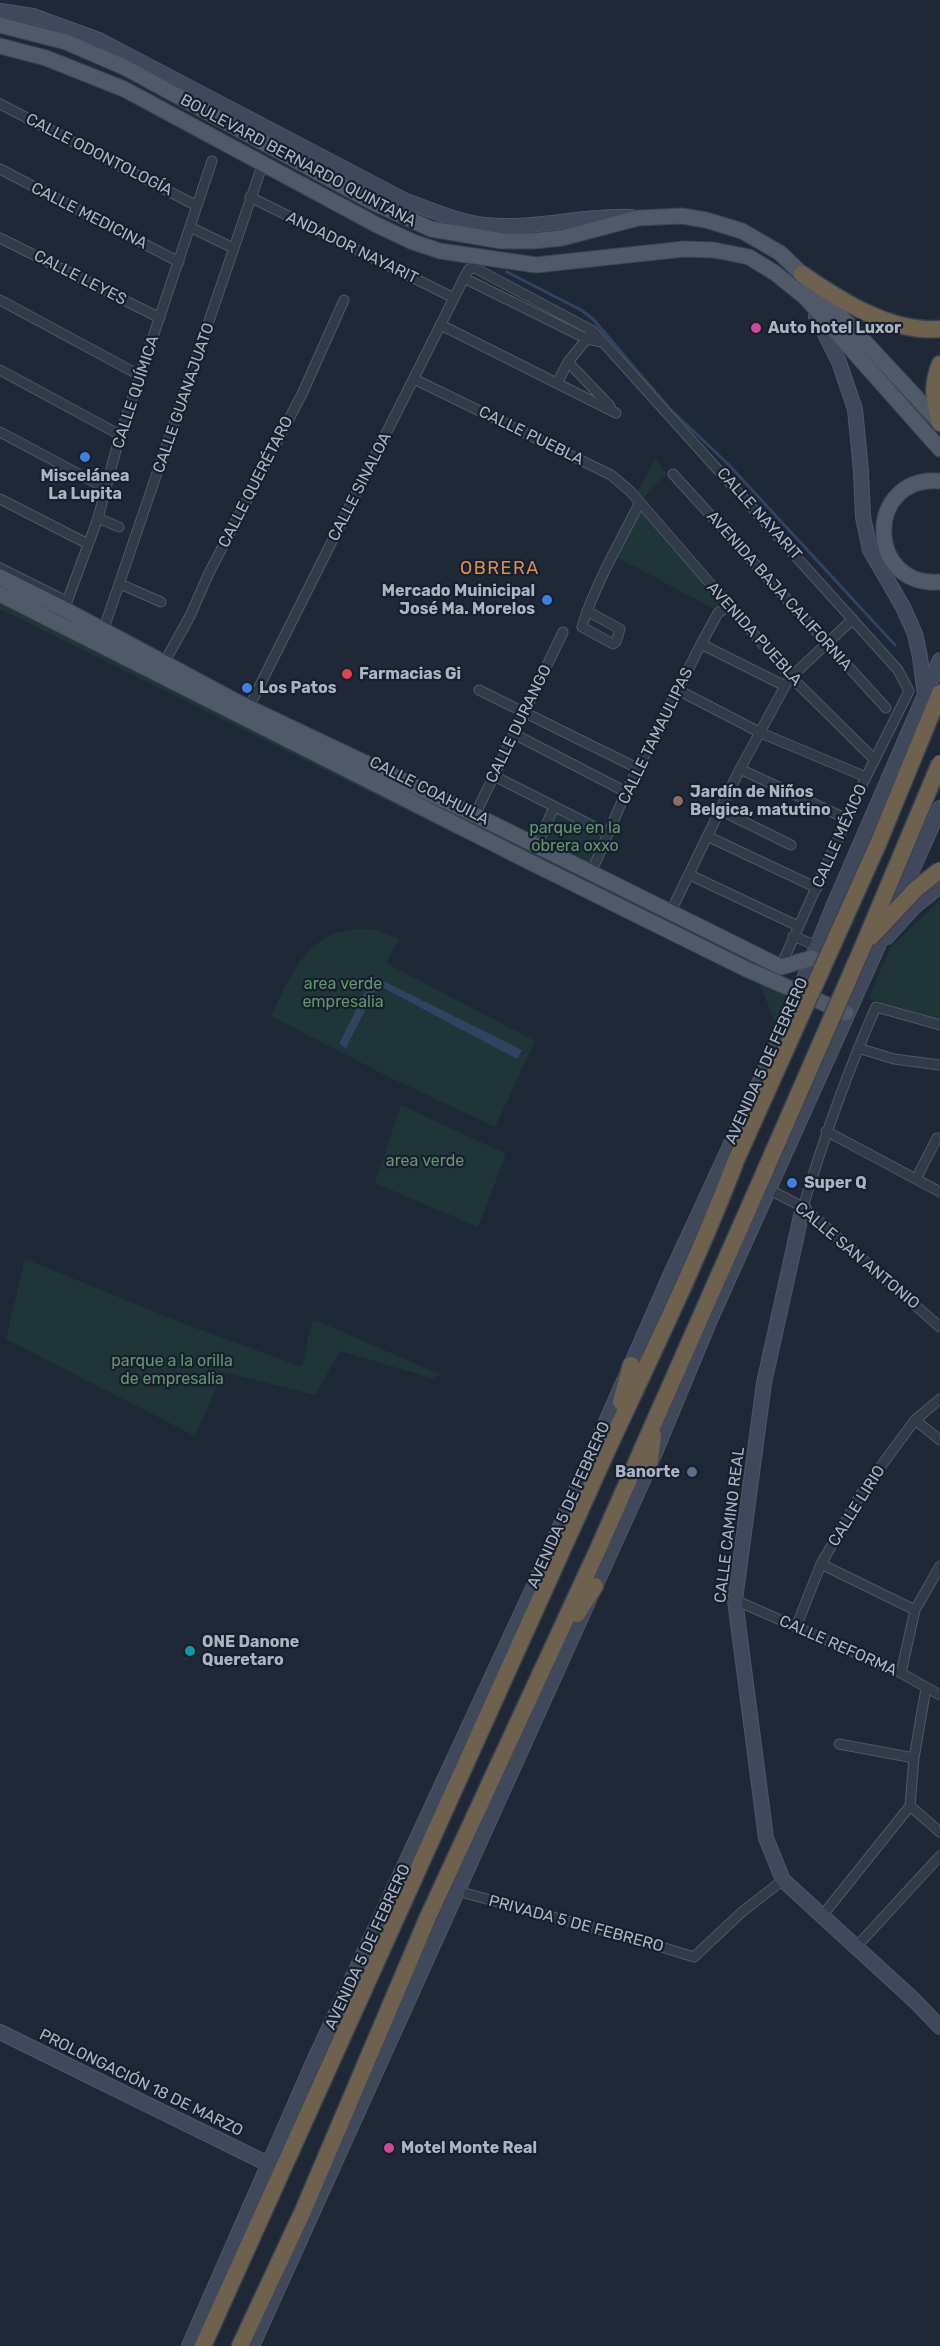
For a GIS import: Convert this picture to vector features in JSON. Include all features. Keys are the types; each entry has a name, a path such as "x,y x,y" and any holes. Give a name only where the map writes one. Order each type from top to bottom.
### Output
{"highway":[{"path":"802,274 853,306 902,326 928,330 940,329"},
{"path":"940,364 933,388 933,399 940,423"},
{"name":"AVENIDA 5 DE FEBRERO","path":"203,2346 720,1204 737,1158 878,844 926,728 932,694"},
{"path":"240,2346 303,2211 428,1917 765,1171 871,946 940,763"},
{"path":"871,946 916,889 940,870"},
{"path":"611,1442 631,1365"},
{"path":"649,1467 655,1418"},
{"path":"550,1651 595,1586"},
{"path":"488,1686 531,1620"}],"main road":[{"name":"BOULEVARD BERNARDO QUINTANA","path":"0,11 33,16 99,40 406,201 450,218 486,225 546,224 610,216 638,218 682,216 729,226 756,238 780,253 940,423"},
{"path":"0,25 66,42 126,68 374,203 431,229 502,241 562,238 638,218"},
{"name":"BOULEVARD BERNARDO QUINTANA","path":"0,46 46,58 124,89 404,238 455,255 536,265 684,249 714,250 748,258 775,273 806,298 940,449"},
{"path":"806,298 827,334 855,409 863,517 870,550 903,607 915,634 932,694"},
{"path":"940,481 928,480 909,486 895,499 884,519 883,540 894,564 913,579 932,583 940,582"},
{"name":"CALLE COAHUILA","path":"0,577 249,708 475,815 781,967"},
{"name":"CALLE COAHUILA","path":"0,594 63,611 235,715 774,982 846,1013"},
{"name":"AVENIDA 5 DE FEBRERO","path":"189,2346 268,2164 488,1686 779,1040 815,952 932,694 940,660"},
{"path":"252,2346 649,1467 710,1320 770,1190 846,1013 871,946 940,808"},
{"path":"871,946 940,886"},
{"path":"781,967 815,952"},
{"name":"CALLE CAMINO REAL","path":"803,1207 764,1383 735,1600 766,1838 783,1880 940,2027"},
{"name":"PROLONGACIÓN 18 DE MARZO","path":"0,2032 268,2164"}],"street":[{"name":"CALLE ODONTOLOGÍA","path":"0,104 197,206"},
{"name":"CALLE QUÍMICA","path":"63,611 98,518 120,435 212,161"},
{"name":"CALLE GUANAJUATO","path":"104,631 263,164"},
{"name":"CALLE MEDICINA","path":"0,169 178,262"},
{"name":"ANDADOR NAYARIT","path":"250,197 454,298"},
{"path":"190,227 233,248"},
{"name":"CALLE LEYES","path":"0,237 160,318"},
{"name":"CALLE SINALOA","path":"249,708 471,268"},
{"name":"CALLE NAYARIT","path":"471,268 475,268 602,342 668,412 898,670 909,691"},
{"name":"CALLE NAYARIT","path":"464,278 590,335"},
{"path":"0,300 141,376"},
{"name":"CALLE QUERÉTARO","path":"164,663 303,392 344,300"},
{"path":"441,325 616,412 568,362"},
{"path":"558,383 568,362 590,335"},
{"path":"0,370 120,435"},
{"name":"CALLE PUEBLA","path":"414,379 611,475 630,491 639,504"},
{"path":"0,432 107,489"},
{"name":"AVENIDA BAJA CALIFORNIA","path":"674,474 886,708"},
{"path":"0,499 88,544"},
{"path":"587,611 620,629 621,633 616,642 613,644 582,628 587,611 639,504"},
{"name":"AVENIDA PUEBLA","path":"639,504 791,677 875,760"},
{"path":"98,518 119,527"},
{"path":"0,568 63,611"},
{"path":"120,584 161,602"},
{"name":"CALLE TAMAULIPAS","path":"591,873 626,792 701,644 718,613 729,606"},
{"path":"670,913 709,837 740,769 785,686 791,677 853,619"},
{"name":"CALLE DURANGO","path":"475,815 563,632"},
{"path":"701,644 785,686"},
{"path":"479,690 639,769"},
{"path":"678,690 760,733 866,777"},
{"name":"CALLE MÉXICO","path":"774,982 866,777 909,691"},
{"path":"514,734 626,792"},
{"path":"740,769 847,819"},
{"path":"494,776 599,829"},
{"path":"537,846 554,807"},
{"path":"720,810 791,845"},
{"path":"709,837 817,888"},
{"path":"690,875 798,926"},
{"path":"793,936 815,952"},
{"name":"CALLE CAMINO REAL","path":"803,1207 826,1131 876,1007 940,1025"},
{"path":"858,1048 894,1059 940,1065"},
{"path":"826,1131 940,1192"},
{"path":"916,1179 937,1138"},
{"name":"CALLE SAN ANTONIO","path":"770,1190 803,1207 940,1327"},
{"name":"CALLE LIRIO","path":"796,1627 821,1564 864,1489 915,1420 940,1399"},
{"path":"915,1420 940,1440"},
{"path":"821,1564 915,1610"},
{"path":"901,1673 915,1610 940,1566"},
{"name":"CALLE REFORMA","path":"735,1600 901,1673 940,1695"},
{"path":"822,1916 910,1806 914,1758 926,1688"},
{"path":"839,1744 914,1758"},
{"path":"910,1806 940,1832"},
{"path":"856,1946 940,1856"},
{"name":"PRIVADA 5 DE FEBRERO","path":"457,1891 694,1957 742,1912 783,1880"}],"green space":[{"path":"655,459 667,474 642,499 637,493"},
{"path":"637,508 721,601 716,610 613,555"},
{"path":"0,582 771,969 767,980 787,994 776,1025 758,979 473,832 466,840 0,609"},
{"name":"parque en la obrera oxxo","path":"559,811 605,834 591,863 546,840"},
{"path":"940,900 940,1020 869,998 890,948"},
{"name":"area verde empresalia","path":"353,929 376,930 399,939 386,963 535,1041 495,1127 389,1077 271,1016 294,971 310,950 330,935"},
{"name":"area verde","path":"401,1105 506,1154 478,1227 375,1183"},
{"name":"parque a la orilla de empresalia","path":"25,1259 182,1323 302,1367 313,1319 441,1375 432,1378 340,1351 315,1395 223,1372 195,1436 6,1339"}],"water":[{"path":"373,976 522,1050 517,1059 378,985 346,1048 339,1044"}],"waterway":[{"path":"507,272 581,310 593,319 669,408 729,465 895,645"}],"place":[{"name":"Auto hotel Luxor","path":"756,328"},
{"name":"Miscelánea La Lupita","path":"85,457"},
{"name":"Mercado Muinicipal José Ma. Morelos","path":"547,600"},
{"name":"Farmacias Gi","path":"347,674"},
{"name":"Los Patos","path":"247,688"},
{"name":"Jardín de Niños Belgica, matutino","path":"678,801"},
{"name":"Super Q","path":"792,1183"},
{"name":"Banorte","path":"692,1472"},
{"name":"ONE Danone Queretaro","path":"190,1651"},
{"name":"Motel Monte Real","path":"389,2148"}],"district":[{"name":"OBRERA","path":"500,569"}]}
